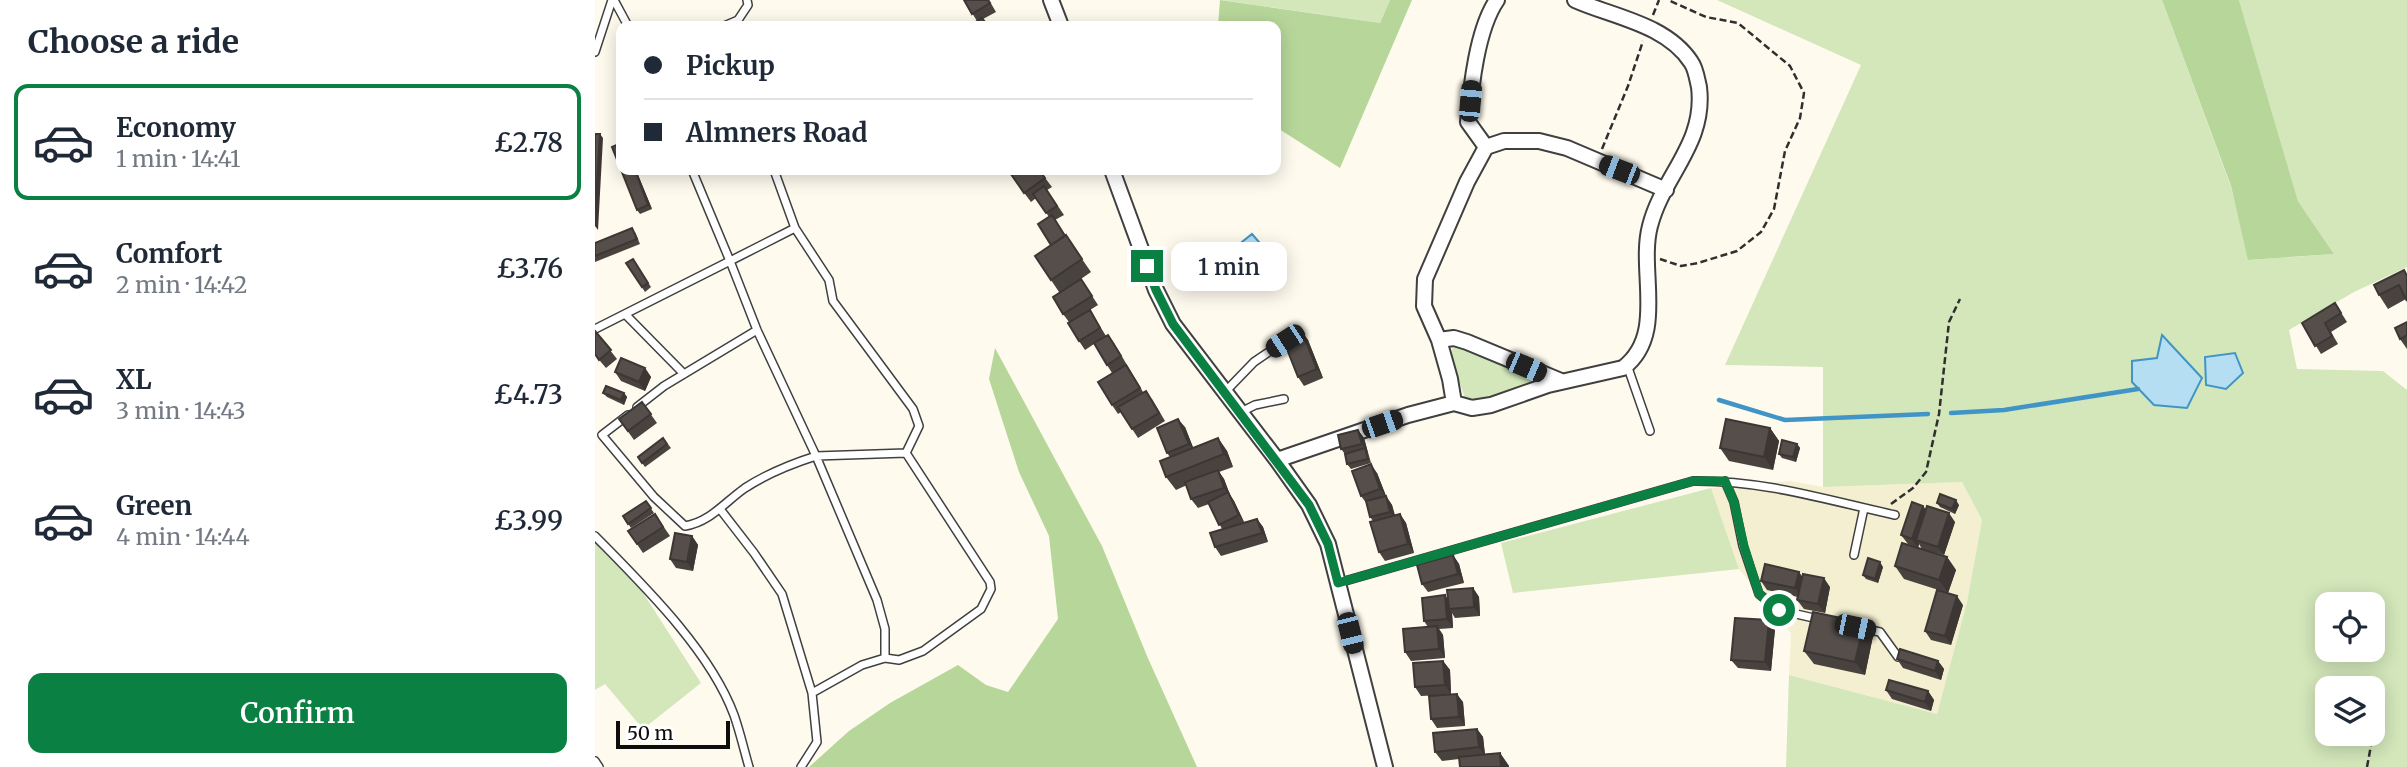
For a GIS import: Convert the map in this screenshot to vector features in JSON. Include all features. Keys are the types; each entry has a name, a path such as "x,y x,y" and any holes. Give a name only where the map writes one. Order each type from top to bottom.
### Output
{"street":[{"path":"1051,0 1059,21"},
{"path":"1486,147 1468,122 1472,79 1490,10 1497,0"},
{"path":"1277,460 1408,415 1454,403 1472,408 1482,407 1633,361 1645,338 1649,303 1646,259 1651,223 1695,133 1701,112 1697,76 1692,62 1665,37 1579,2"},
{"path":"1454,403 1439,340 1424,306 1425,279 1467,182 1486,147 1504,141 1539,141 1567,148 1666,190"},
{"path":"1114,175 1156,290 1173,324 1309,505 1328,544 1385,767"},
{"path":"1439,340 1454,338 1467,342 1561,382"}],"lane":[{"path":"613,0 625,21"},
{"path":"595,52 613,0"},
{"path":"737,21 748,5 747,0"},
{"path":"694,175 757,330 816,456 877,600 885,629 885,658"},
{"path":"776,175 795,228 829,280 833,301 913,409 919,426 907,453"},
{"path":"595,329 795,228"},
{"path":"625,314 684,374"},
{"path":"757,330 664,386 602,435 655,497 685,526 698,524 744,489 777,469 816,456 907,453"},
{"path":"1226,392 1254,362 1285,341"},
{"path":"1627,365 1650,431"},
{"path":"1241,412 1255,405 1284,399"},
{"path":"812,693 862,665 885,658 899,660 923,651 981,610 991,589 991,582 907,453"},
{"path":"1338,583 1693,481 1765,485 1895,515"},
{"path":"1725,481 1734,502 1759,594 1779,610 1829,621"},
{"path":"1854,555 1864,508"},
{"path":"720,509 782,594 812,693 817,742 801,767"},
{"path":"595,536 685,632 733,713 749,767"},
{"path":"1855,627 1880,632 1898,657"},
{"path":"595,761 599,767"}],"path":[{"path":"1646,259 1660,259 1681,266 1698,263 1737,251 1761,232 1774,209 1785,151 1800,118 1804,93 1790,66 1738,23 1706,17 1668,0"},
{"path":"1597,162 1628,86 1647,29"},
{"path":"1879,512 1913,488 1926,472 1939,414 1949,322 1961,299"},
{"path":"2367,767 2371,746"}],"shaded area":[{"path":"1790,481 1823,487 1962,482 1982,520 1967,602 1937,714 1789,675 1791,633 1739,569 1711,488"}],"green space":[{"path":"1220,0 1380,23 1390,0 1412,0 1340,168 1281,130 1281,21 1218,21"},
{"path":"1221,0 1390,0 1380,23"},
{"path":"1717,0 2162,0 2231,187 2249,260 2334,254 2298,201 2239,0 2407,0 2407,267 2354,292 2289,330 2297,369 2383,371 2407,390 2407,767 1786,767 1789,675 1937,714 1967,602 1982,520 1962,482 1823,487 1823,367 1725,365 1861,65","holes":["2162,336 2154,405 2132,362 2157,358"]},
{"path":"2162,0 2239,0 2298,201 2334,254 2248,260 2231,186"},
{"path":"1455,346 1542,381 1481,402 1466,401 1451,358"},
{"path":"995,348 1102,546 1197,767 809,767 849,731 890,703 958,665 986,685 1008,692 1058,619 1049,536 1019,472 989,379"},
{"path":"1711,488 1739,569 1513,593 1501,543"},
{"path":"595,539 638,585 701,683 643,729 605,684 595,690"}],"water":[{"path":"1252,234 1266,250 1256,258 1242,242"},
{"path":"2162,335 2202,378 2187,408 2154,405 2132,382 2132,361 2157,358"},
{"path":"2235,353 2243,373 2226,389 2206,385 2205,357"}],"building":[{"path":"964,0 988,0 990,3 972,14"},
{"path":"595,134 600,134 595,218"},
{"path":"623,175 637,175 648,205 637,210"},
{"path":"1012,175 1043,175 1045,178 1024,193"},
{"path":"1044,186 1057,206 1046,213 1033,194"},
{"path":"1052,215 1065,236 1051,245 1038,224"},
{"path":"632,228 637,239 595,256 595,243"},
{"path":"1066,235 1082,259 1051,280 1035,256"},
{"path":"633,259 648,283 642,287 626,263"},
{"path":"2404,270 2407,276 2407,301 2399,285 2379,295 2374,285"},
{"path":"1081,279 1092,296 1063,314 1053,297"},
{"path":"2335,303 2341,313 2325,323 2332,336 2315,346 2302,323"},
{"path":"1090,310 1100,328 1079,341 1068,323"},
{"path":"2407,322 2407,335 2400,339 2395,328"},
{"path":"595,331 611,350 599,360 595,354"},
{"path":"1302,332 1317,369 1298,377 1283,339"},
{"path":"1108,335 1121,356 1107,365 1094,343"},
{"path":"621,358 645,368 639,382 615,372"},
{"path":"1126,365 1140,388 1112,405 1098,382"},
{"path":"606,386 624,393 621,400 603,393"},
{"path":"1146,391 1159,413 1132,429 1118,407"},
{"path":"642,402 651,414 628,431 619,419"},
{"path":"1178,419 1189,444 1167,453 1157,428"},
{"path":"1726,419 1770,428 1764,457 1720,448"},
{"path":"1358,430 1362,444 1341,449 1338,435"},
{"path":"663,438 667,444 642,463 638,457"},
{"path":"1218,438 1224,454 1166,477 1160,461"},
{"path":"1782,440 1797,444 1793,457 1779,454"},
{"path":"1365,448 1368,459 1347,464 1345,454"},
{"path":"1371,464 1380,489 1361,496 1352,471"},
{"path":"1218,470 1224,488 1191,499 1185,482"},
{"path":"1228,492 1239,515 1219,525 1208,502"},
{"path":"1940,494 1956,500 1952,509 1937,503"},
{"path":"1386,496 1390,512 1370,517 1366,501"},
{"path":"646,501 651,508 628,524 623,516"},
{"path":"1912,502 1923,506 1912,539 1901,535"},
{"path":"1927,506 1949,513 1938,547 1916,540"},
{"path":"655,514 663,527 637,544 628,531"},
{"path":"1400,514 1408,544 1379,552 1370,522"},
{"path":"1257,519 1262,533 1215,547 1210,533"},
{"path":"675,533 692,536 687,562 670,559"},
{"path":"1902,543 1947,557 1939,580 1895,566"},
{"path":"1453,555 1458,574 1422,584 1417,565"},
{"path":"1868,558 1880,562 1875,579 1863,575"},
{"path":"1765,564 1799,572 1795,588 1761,581"},
{"path":"1803,574 1824,578 1818,604 1797,600"},
{"path":"1473,588 1474,607 1449,609 1447,590"},
{"path":"1937,590 1957,596 1945,636 1925,631"},
{"path":"1445,595 1447,619 1424,621 1422,598"},
{"path":"1813,612 1864,623 1855,662 1804,651"},
{"path":"1735,618 1769,620 1765,662 1731,660"},
{"path":"1437,626 1439,649 1405,652 1403,629"},
{"path":"1900,649 1938,661 1935,671 1897,659"},
{"path":"1443,661 1445,685 1415,687 1413,663"},
{"path":"1889,680 1928,691 1925,702 1886,690"},
{"path":"1457,694 1459,717 1431,719 1429,696"},
{"path":"1477,729 1479,747 1435,752 1433,733"},
{"path":"1500,753 1501,767 1460,767 1459,757"}],"waterway":[{"path":"1951,413 2004,410 2138,389"},
{"path":"1719,400 1785,420 1928,414"}],"route":[{"path":"1147,266 1173,324 1309,505 1328,544 1338,583 1693,481 1725,481 1734,502 1759,594 1779,610"}]}
